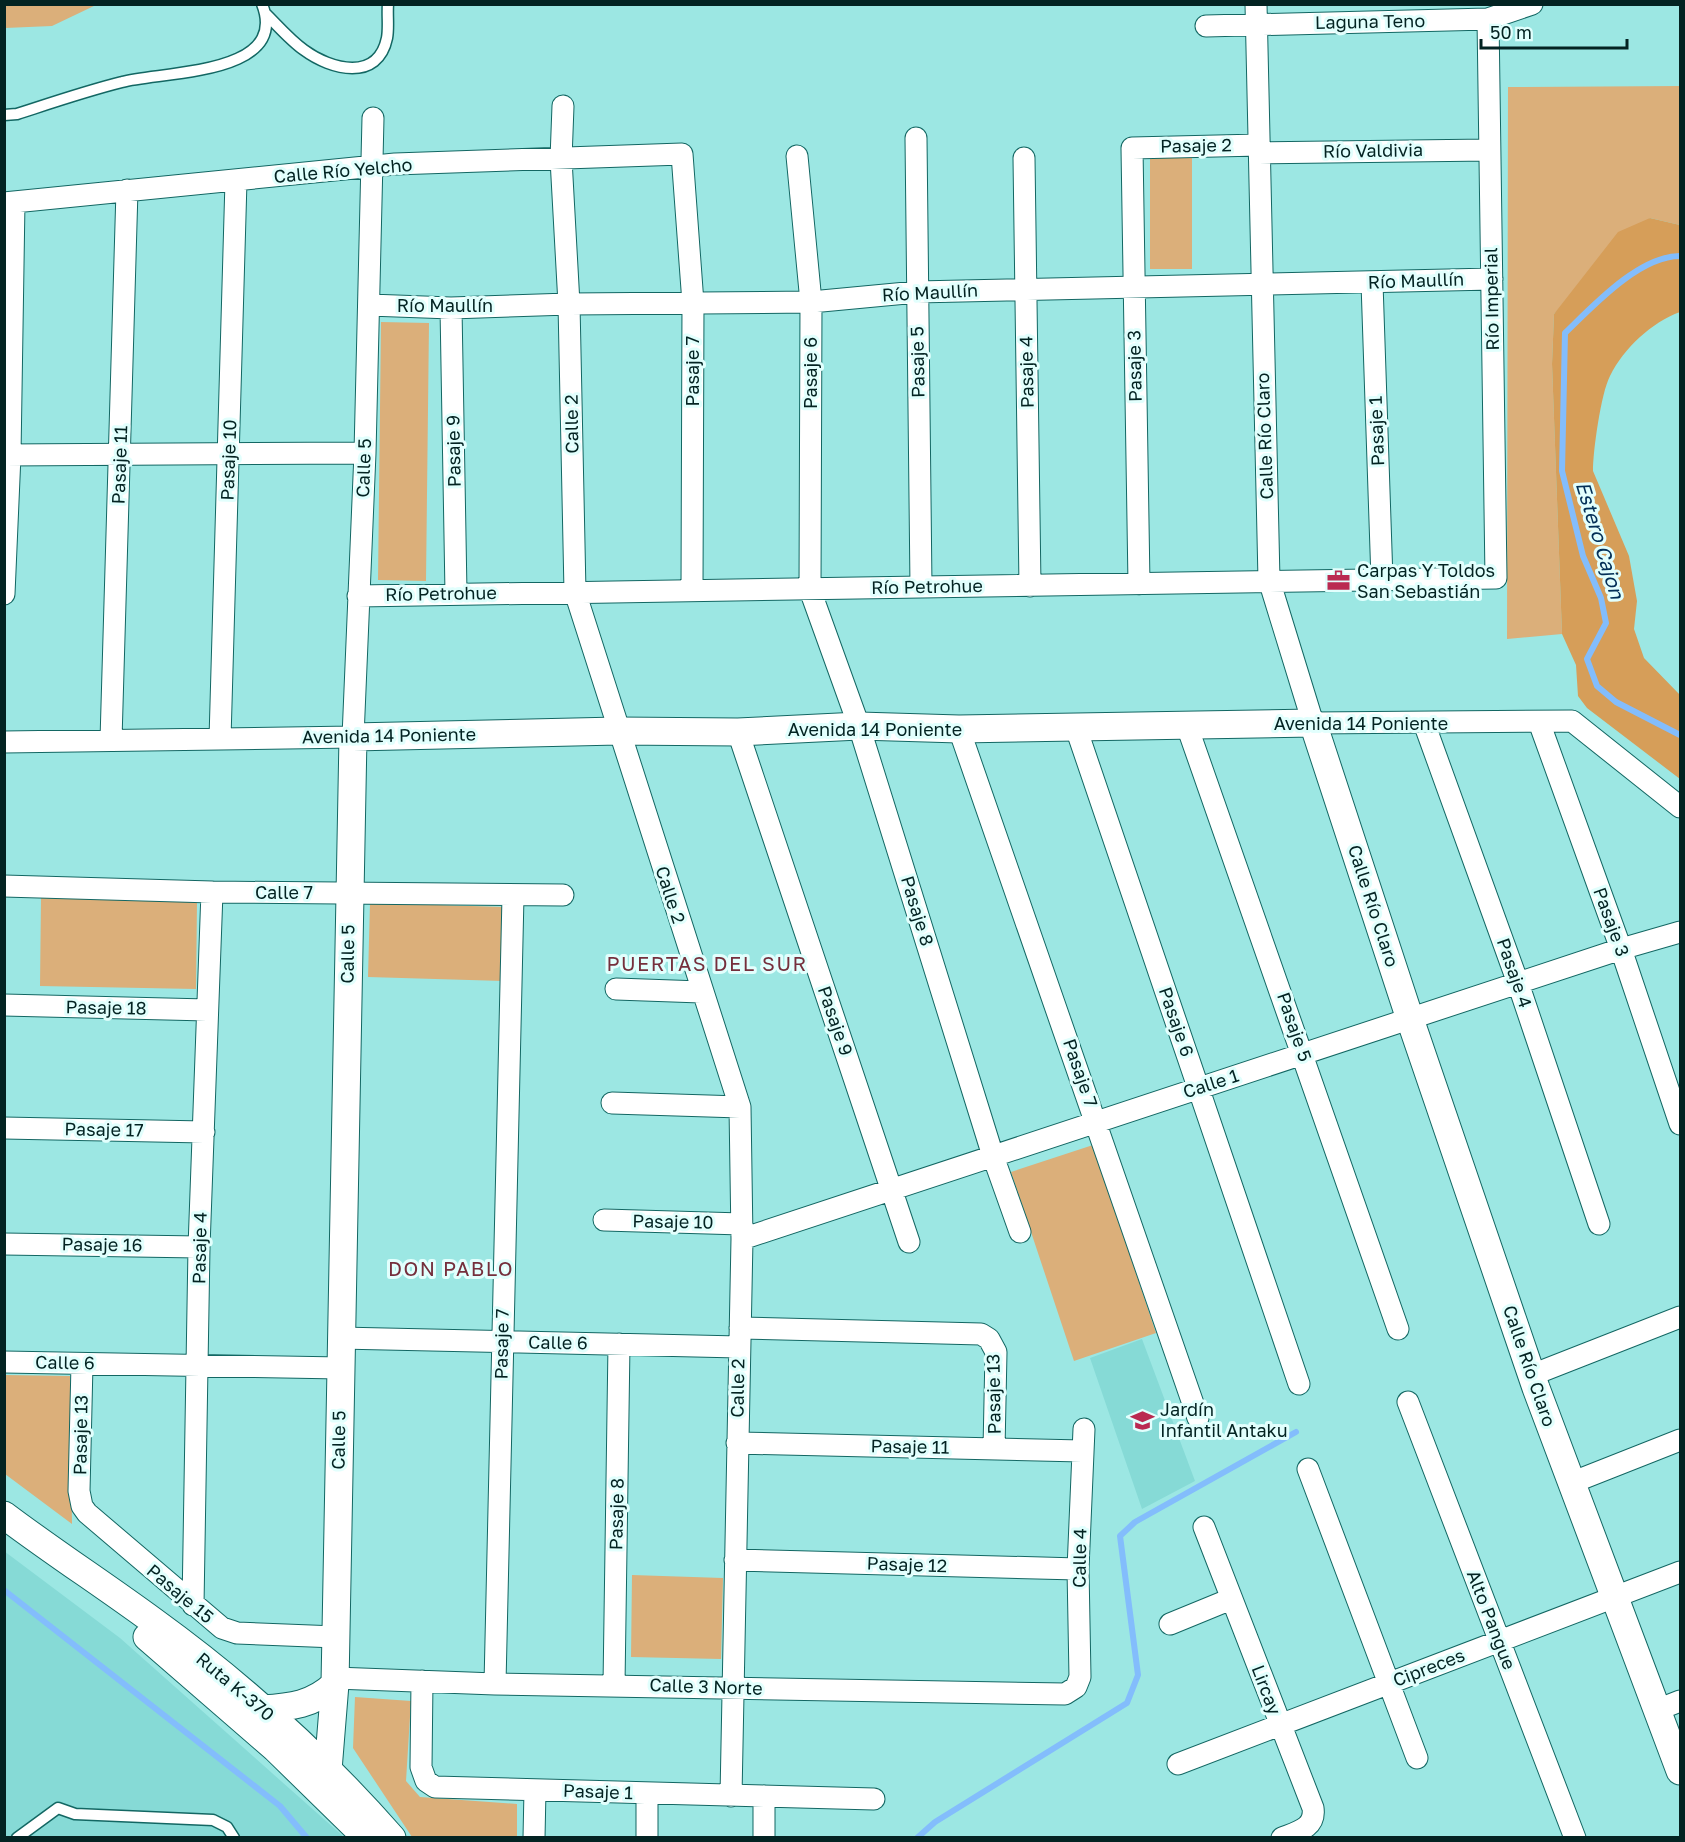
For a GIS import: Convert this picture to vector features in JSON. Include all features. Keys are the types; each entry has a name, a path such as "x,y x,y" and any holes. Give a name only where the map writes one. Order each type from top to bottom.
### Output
{"street":[{"name":"Laguna Teno","path":"1206,26 1257,15 1405,13 1488,19 1532,4"},
{"name":"Calle Río Claro","path":"1257,15 1269,580 1313,723 1410,1019 1532,1375 1614,1597 1669,1706 1680,1771"},
{"name":"Río Imperial","path":"1488,19 1488,150 1496,578"},
{"name":"Calle 2","path":"562,106 561,159 569,304 575,592 701,992 740,1107 742,1231 731,1688 731,1796"},
{"name":"Calle 5","path":"322,1778 335,1681 353,737 365,453 373,118"},
{"name":"Pasaje 5","path":"916,138 921,587"},
{"name":"Pasaje 2","path":"1132,148 1259,149"},
{"name":"Pasaje 3","path":"1132,148 1139,584"},
{"name":"Río Valdivia","path":"1259,149 1488,150"},
{"name":"Calle Río Yelcho","path":"9,202 373,167 682,154"},
{"name":"Pasaje 7","path":"682,154 693,303 692,589"},
{"name":"Pasaje 6","path":"797,156 811,302 810,590"},
{"name":"Pasaje 4","path":"1024,158 1030,586"},
{"name":"Pasaje 10","path":"220,739 236,181"},
{"name":"Pasaje 11","path":"111,740 128,190"},
{"path":"4,594 9,202"},
{"name":"Río Maullín","path":"369,304 451,308 569,304 811,302 916,292 1492,279"},
{"name":"Pasaje 1","path":"1372,283 1382,580"},
{"name":"Pasaje 9","path":"451,308 456,593"},
{"path":"7,455 365,453"},
{"name":"Río Petrohue","path":"358,596 1496,578"},
{"name":"Pasaje 8","path":"810,590 859,726 993,1156 1020,1232"},
{"name":"Avenida 14 Poniente","path":"4,742 618,731 738,732 859,726 959,729 1572,721 1680,807"},
{"name":"Pasaje 3","path":"1539,722 1621,949 1680,1124"},
{"name":"Pasaje 4","path":"1424,723 1518,983 1599,1224"},
{"name":"Pasaje 5","path":"1187,726 1304,1054 1398,1329"},
{"name":"Pasaje 6","path":"1076,728 1299,1384"},
{"name":"Pasaje 7","path":"959,729 1198,1418"},
{"name":"Pasaje 9","path":"738,732 909,1242"},
{"name":"Calle 7","path":"4,886 212,892 563,896"},
{"name":"Pasaje 4","path":"193,1605 199,1247 212,892"},
{"name":"Pasaje 7","path":"495,1684 513,896"},
{"name":"Calle 1","path":"742,1231 892,1190 1621,949 1680,932"},
{"path":"616,989 701,992"},
{"name":"Pasaje 18","path":"4,1005 207,1010"},
{"path":"612,1103 740,1107"},
{"name":"Pasaje 17","path":"4,1128 204,1132"},
{"name":"Pasaje 10","path":"604,1220 742,1231"},
{"name":"Pasaje 16","path":"4,1244 199,1247"},
{"path":"1532,1375 1680,1317"},
{"name":"Calle 6","path":"340,1338 619,1344 740,1337 976,1333 990,1339"},
{"name":"Pasaje 13","path":"990,1339 996,1352 994,1449"},
{"name":"Pasaje 8","path":"614,1685 619,1344"},
{"name":"Calle 6","path":"4,1362 341,1368"},
{"name":"Pasaje 13","path":"82,1364 79,1491 82,1506"},
{"name":"Alto Pangue","path":"1408,1402 1575,1838"},
{"name":"Calle 4","path":"1076,1687 1081,1671 1078,1569 1084,1429"},
{"path":"1571,1483 1680,1440"},
{"name":"Pasaje 11","path":"737,1443 1083,1452"},
{"path":"1308,1469 1417,1758"},
{"name":"Pasaje 15","path":"82,1506 93,1520 215,1624 237,1633 336,1637"},
{"name":"Ruta K-370","path":"4,1515 59,1557 392,1838"},
{"name":"Lircay","path":"1204,1527 1314,1814 1307,1827 1282,1838"},
{"name":"Ruta K-370","path":"59,1557 153,1621 262,1709 322,1778 367,1838"},
{"name":"Pasaje 12","path":"735,1560 1078,1569"},
{"name":"Cipreces","path":"1178,1764 1680,1572"},
{"path":"1170,1624 1231,1599"},
{"path":"262,1709 305,1704 335,1681"},
{"name":"Calle 3 Norte","path":"335,1681 1059,1695 1076,1687"},
{"name":"Pasaje 1","path":"422,1682 421,1767 426,1781 440,1788 874,1799"},
{"path":"534,1838 535,1790"},
{"path":"646,1838 647,1793"},
{"path":"764,1796 764,1838"}],"lane":[{"path":"264,10 305,51 342,68 362,69 379,58 387,38 388,4"},
{"path":"4,115 17,114 123,81 227,64 243,58 261,41 266,31 264,10"},
{"path":"17,1838 58,1808 75,1814 213,1820 227,1827 234,1838"}],"shaded area":[{"path":"4,5 96,5 52,26 5,28"},
{"path":"1680,86 1680,225 1650,218 1554,314 1552,364 1562,634 1507,639 1508,87"},
{"path":"1150,158 1192,158 1192,269 1150,269"},
{"path":"1650,218 1680,225 1680,312 1659,322 1640,337 1623,356 1610,376 1598,422 1593,471 1629,556 1637,601 1634,629 1644,658 1680,695 1680,779 1587,708 1578,696 1576,665 1562,634 1552,364 1554,314 1618,232"},
{"path":"381,322 429,323 426,581 378,580"},
{"path":"41,898 197,902 196,989 40,986"},
{"path":"370,903 505,907 503,981 368,977"},
{"path":"1093,1145 1156,1333 1074,1361 1011,1172"},
{"name":"Jardín Infantil Antaku","path":"1142,1339 1195,1481 1142,1509 1090,1358"},
{"path":"5,1375 70,1376 72,1524 5,1474"},
{"path":"4,1551 120,1638 344,1837 5,1837"},
{"path":"632,1575 723,1578 721,1659 631,1657"},
{"path":"355,1697 411,1701 406,1781 420,1797 517,1804 517,1837 412,1837 353,1748"}],"waterway":[{"name":"Estero Cajon","path":"1680,256 1664,258 1633,273 1603,297 1565,333 1562,471 1583,556 1601,598 1606,623 1587,659 1597,686 1616,702 1680,735"},
{"path":"917,1838 935,1822 1127,1703 1138,1675 1120,1536 1135,1522 1296,1432"},
{"path":"4,1590 280,1806 307,1838"}],"place":[{"name":"Carpas Y Toldos San Sebastián","path":"1339,581"},
{"name":"Jardín Infantil Antaku","path":"1142,1420"}],"district":[{"name":"PUERTAS DEL SUR","path":"707,964"},
{"name":"DON PABLO","path":"451,1269"}]}
